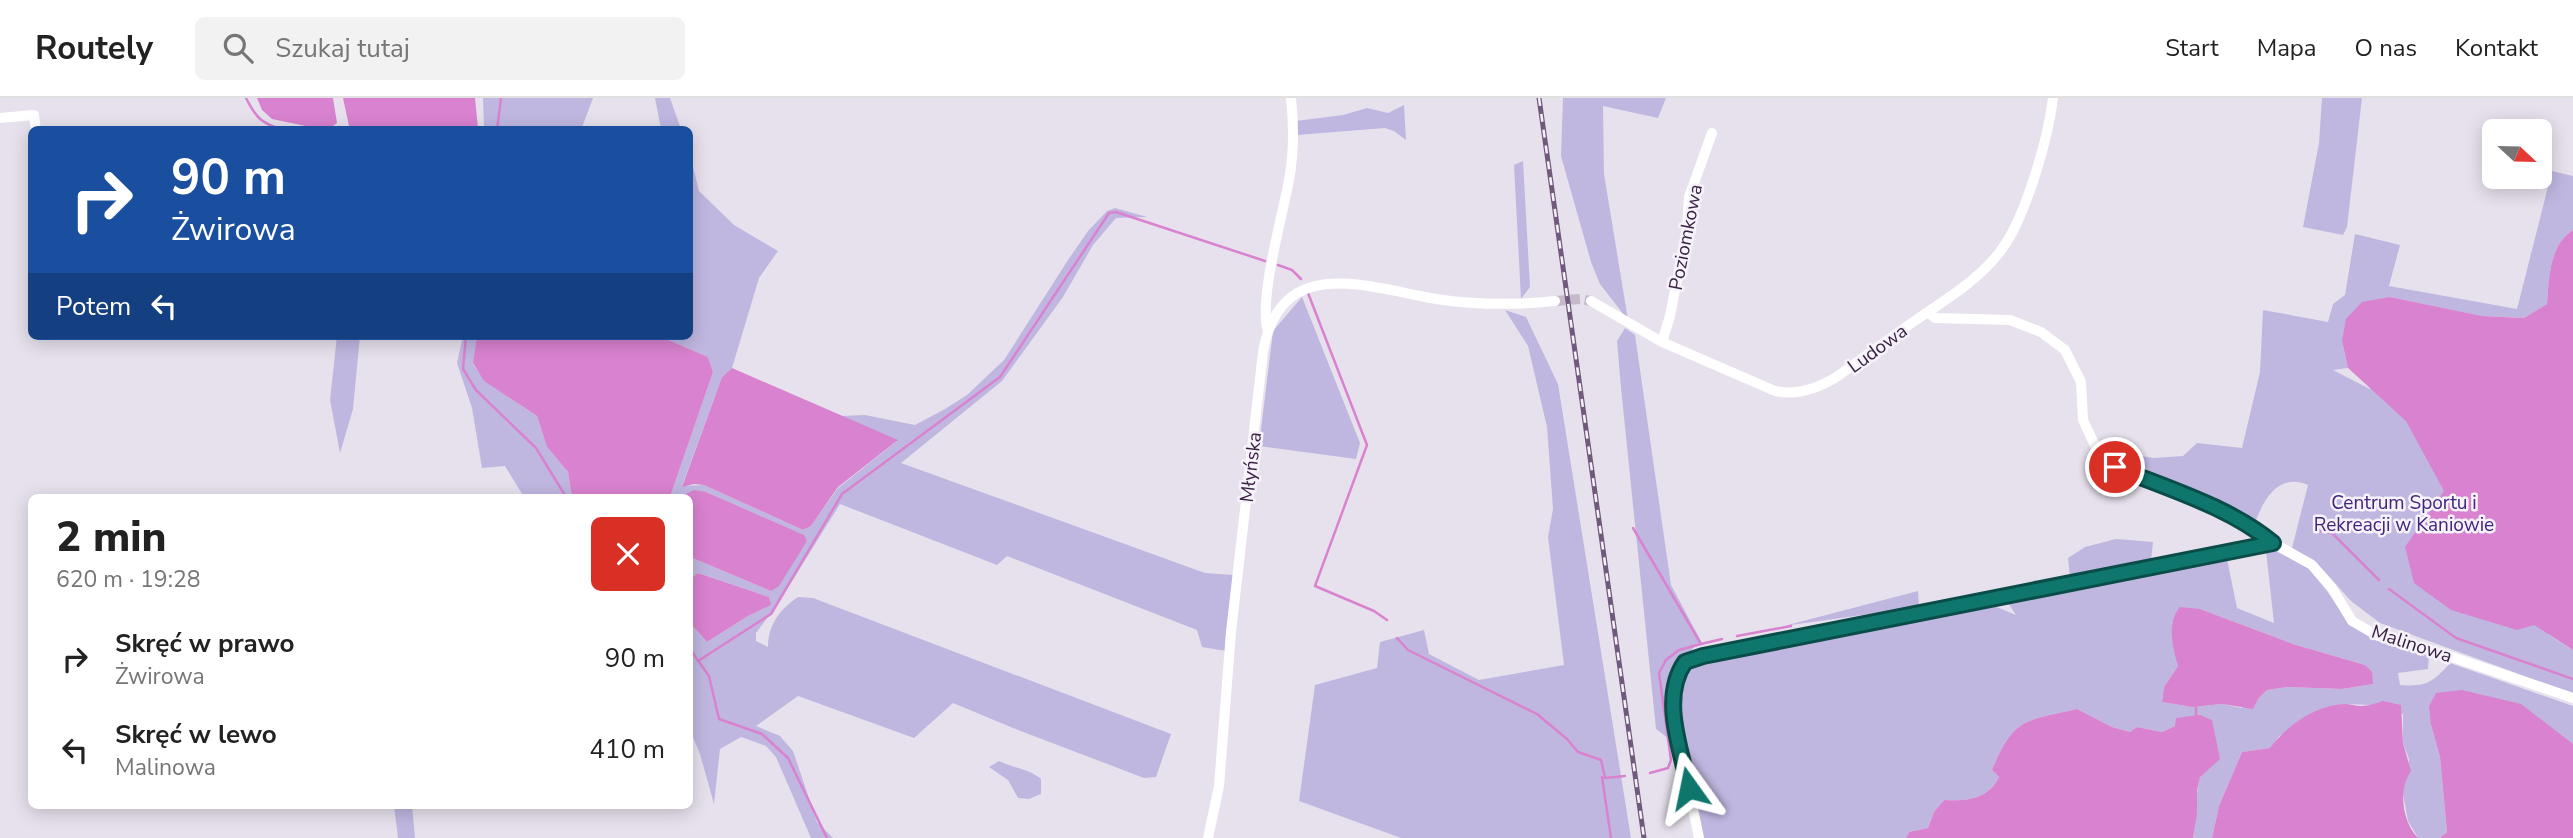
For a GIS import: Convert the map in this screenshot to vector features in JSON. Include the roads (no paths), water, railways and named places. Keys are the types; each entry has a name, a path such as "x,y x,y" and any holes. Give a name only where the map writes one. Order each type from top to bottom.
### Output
{"street":[{"name":"Młyńska","path":"1208,838 1219,786 1234,607 1263,352 1268,331 1265,322 1270,272 1294,140 1291,98"},
{"name":"Ludowa","path":"1591,302 1662,342 1763,387 1785,394 1828,382 1928,312 1993,261 2009,239 2018,220 2045,141 2053,98"},
{"path":"0,118 34,114 36,126"},
{"name":"Poziomkowa","path":"1662,342 1670,316 1687,229 1689,197 1712,134"},
{"path":"1268,331 1281,308 1293,295 1318,284 1347,284 1462,302 1498,304 1555,301"},
{"name":"Malinowa","path":"1928,312 1935,318 2010,320 2041,332 2065,350 2081,382 2083,420 2097,450 2115,467 2211,506 2258,530 2273,543 2312,565 2332,588 2352,621 2378,636 2446,655 2573,698"},
{"path":"1699,838 1672,707 1677,678 1685,662 1703,656 2273,543"}],"waterway":[{"path":"246,98 260,119 273,126"},
{"path":"498,126 501,98"},
{"path":"698,661 771,614 842,494 1000,377 1109,213 1116,212 1265,261"},
{"path":"1278,265 1292,270 1301,279"},
{"path":"1308,293 1367,445 1315,586 1374,611 1387,620"},
{"path":"466,340 463,369 476,390 536,448 564,494"},
{"path":"1633,528 1701,644 1679,650 1666,660 1659,673 1671,760 1668,768 1650,773"},
{"path":"2316,530 2332,533 2379,580"},
{"path":"2389,589 2456,638 2573,679"},
{"path":"1737,636 1791,626"},
{"path":"1397,638 1408,650 1537,714 1578,752 1601,760 1605,778 1625,776"},
{"path":"1701,644 1722,639"},
{"path":"693,653 709,676 719,719 762,734 788,758 827,838"},
{"path":"2196,707 2196,715"},
{"path":"1602,777 1611,838"}],"tunnel":[{"path":"1555,301 1591,301"}],"railway":[{"path":"1539,98 1644,838"}],"park label":[{"name":"Centrum Sportu i Rekreacji w Kaniowie","path":"2404,513"}]}
